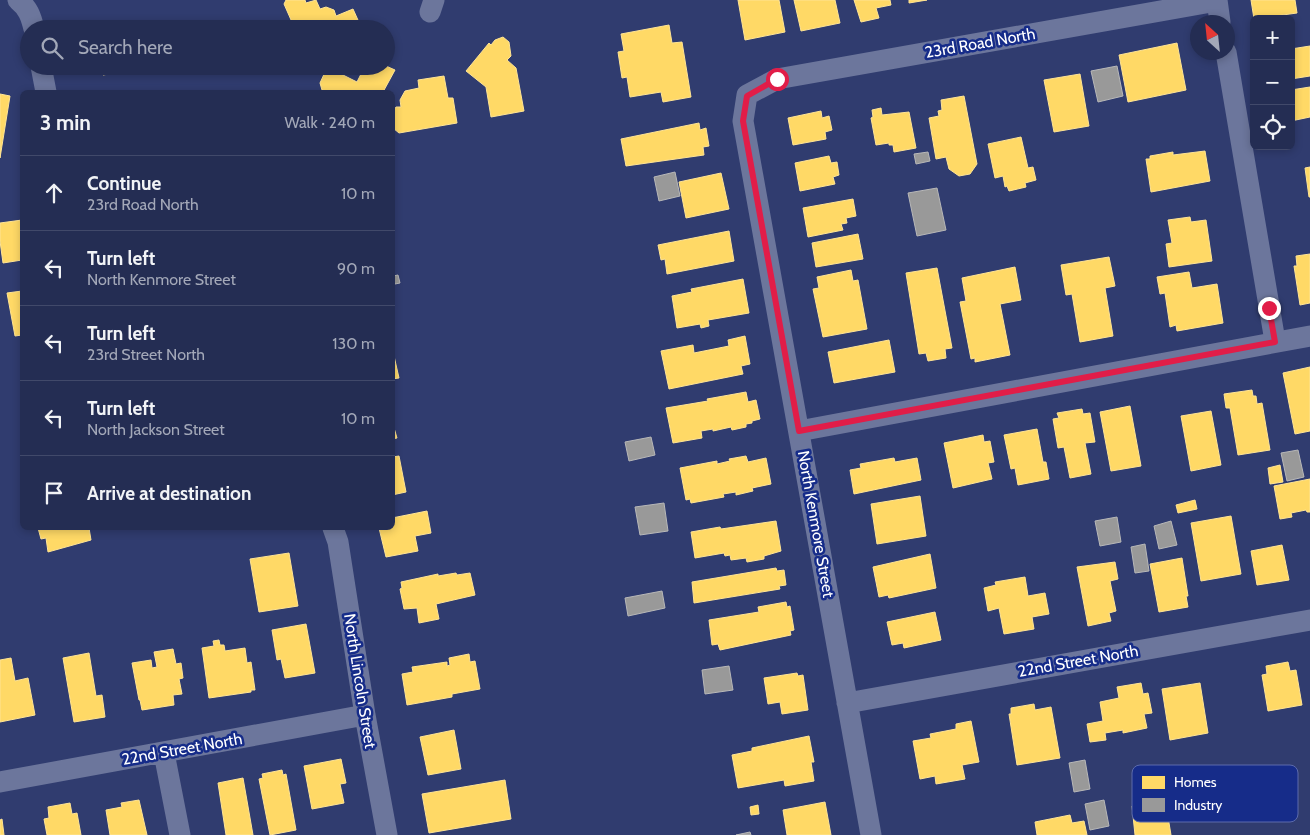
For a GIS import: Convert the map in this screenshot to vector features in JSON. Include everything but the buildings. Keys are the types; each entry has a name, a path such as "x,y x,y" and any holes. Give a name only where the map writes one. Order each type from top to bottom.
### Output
{"street":[{"path":"18,0 25,6 32,20"},
{"path":"1217,1 1219,15"},
{"name":"23rd Road North","path":"747,96 777,79 1217,1"},
{"path":"1227,60 1275,342"},
{"path":"43,75 46,90"},
{"name":"North Kenmore Street","path":"747,96 743,121 871,835"},
{"path":"799,431 1310,336"},
{"name":"North Lincoln Street","path":"334,530 338,542 365,715 387,835"},
{"name":"22nd Street North","path":"847,704 1310,620"},
{"name":"22nd Street North","path":"0,782 365,715"},
{"path":"164,753 180,835"}],"route":[{"path":"777,79 747,96 743,121 799,431 1275,342 1269,308"}]}
